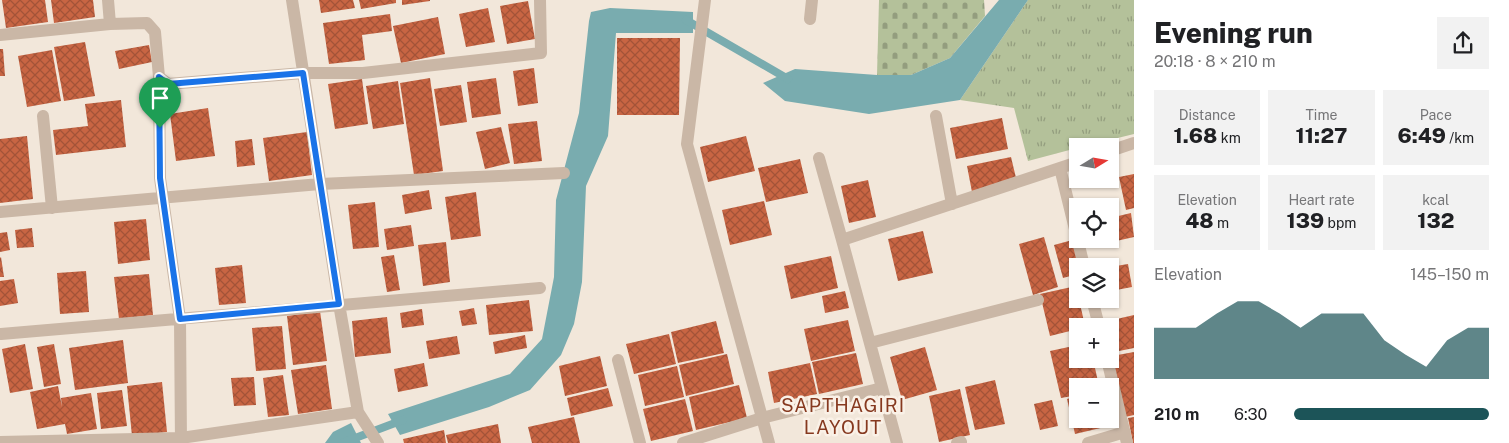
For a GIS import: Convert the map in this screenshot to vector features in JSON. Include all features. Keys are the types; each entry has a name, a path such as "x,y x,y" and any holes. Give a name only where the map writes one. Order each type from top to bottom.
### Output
{"street":[{"path":"108,0 110,24"},
{"path":"292,0 339,304 358,412 378,443"},
{"path":"159,77 168,84 303,73 363,73 541,53 540,0"},
{"path":"810,19 812,0"},
{"path":"705,1 687,144 769,443"},
{"path":"0,35 147,22 155,32 159,77 160,178 180,319 181,441"},
{"path":"42,116 52,208"},
{"path":"936,116 952,204"},
{"path":"1119,148 1134,143"},
{"path":"819,158 897,443"},
{"path":"842,240 1069,165"},
{"path":"1060,168 1082,258"},
{"path":"0,212 320,184 564,174"},
{"path":"1,334 540,288"},
{"path":"870,343 1038,300"},
{"path":"618,360 640,443"},
{"path":"1088,443 1126,437 1109,368"},
{"path":"683,443 762,418 882,388"},
{"path":"0,442 181,441 358,412"}],"green space":[{"path":"879,0 984,0 985,16 950,58 911,75 877,75"},
{"path":"1028,0 1134,0 1134,134 1118,138 1069,138 1069,150 1028,161 1014,108 960,100"}],"water":[{"path":"999,0 1028,0 960,100 869,114 785,101 763,83 795,69 877,75 911,75 950,58"},
{"path":"610,8 693,12 693,33 616,33 608,136 586,186 582,282 574,324 561,355 530,390 489,407 400,435 388,414 510,374 542,339 554,277 556,200 579,113 589,21 591,12"},
{"path":"351,423 361,443 325,443 333,432"}],"building":[{"path":"2,0 45,0 48,22 6,28"},
{"path":"51,0 93,0 95,17 54,23"},
{"path":"319,0 353,0 355,8 321,13"},
{"path":"359,0 396,0 396,3 361,9"},
{"path":"402,0 430,0 430,1 402,5"},
{"path":"528,1 535,39 507,44 500,6"},
{"path":"488,8 495,42 466,47 459,14"},
{"path":"390,14 392,31 362,35 365,60 329,64 323,23"},
{"path":"438,17 445,54 401,63 393,26"},
{"path":"617,38 680,38 679,115 617,115"},
{"path":"85,42 95,96 64,101 54,47"},
{"path":"149,45 152,62 119,69 115,51"},
{"path":"0,49 3,49 5,76 0,76"},
{"path":"52,50 61,101 27,107 18,56"},
{"path":"534,68 538,103 518,106 513,71"},
{"path":"430,78 443,171 414,175 400,83"},
{"path":"496,78 501,114 472,118 467,82"},
{"path":"362,79 368,124 335,129 328,84"},
{"path":"398,81 404,124 373,129 366,86"},
{"path":"461,85 467,122 440,126 434,89"},
{"path":"121,100 126,147 56,155 53,130 88,126 85,104"},
{"path":"208,108 215,156 176,161 170,114"},
{"path":"1002,118 1008,149 956,159 950,128"},
{"path":"537,121 542,161 514,164 508,124"},
{"path":"501,127 510,163 485,169 476,132"},
{"path":"307,132 312,175 269,181 263,138"},
{"path":"27,136 33,199 0,203 0,139"},
{"path":"746,136 755,171 708,182 700,147"},
{"path":"252,139 255,165 237,167 235,141"},
{"path":"1011,157 1017,182 972,192 967,166"},
{"path":"800,159 808,193 766,202 758,168"},
{"path":"1134,174 1134,208 1126,210 1119,177"},
{"path":"868,180 876,217 849,223 841,186"},
{"path":"429,190 432,209 405,214 402,195"},
{"path":"476,192 481,236 451,240 445,197"},
{"path":"764,201 772,235 730,245 722,210"},
{"path":"375,202 379,247 353,249 348,205"},
{"path":"1131,213 1134,237 1119,240 1119,216"},
{"path":"146,219 150,260 118,264 114,222"},
{"path":"411,225 414,246 387,250 384,229"},
{"path":"32,228 34,247 17,248 15,230"},
{"path":"923,231 933,273 898,281 888,239"},
{"path":"7,232 10,250 0,252 0,233"},
{"path":"1044,237 1058,287 1033,295 1019,244"},
{"path":"1069,241 1069,248 1078,248 1081,258 1069,258 1069,276 1063,278 1054,245"},
{"path":"446,242 450,282 423,286 418,245"},
{"path":"394,255 400,290 387,292 381,257"},
{"path":"831,256 838,288 791,299 784,266"},
{"path":"1,257 4,277 0,277"},
{"path":"1128,264 1132,287 1119,289 1119,266"},
{"path":"242,265 246,303 219,305 215,268"},
{"path":"86,271 89,312 60,314 57,273"},
{"path":"149,274 153,315 119,319 114,277"},
{"path":"14,279 18,303 0,306 0,281"},
{"path":"1069,288 1069,308 1081,308 1083,318 1069,318 1069,331 1050,336 1040,294"},
{"path":"845,291 849,308 825,313 822,296"},
{"path":"529,300 533,331 489,335 486,305"},
{"path":"474,308 477,324 462,326 459,311"},
{"path":"422,309 424,325 402,328 400,313"},
{"path":"320,311 327,361 293,365 287,316"},
{"path":"1134,315 1134,348 1119,351 1119,318"},
{"path":"387,317 391,353 355,357 352,321"},
{"path":"848,320 855,351 811,361 804,329"},
{"path":"716,321 724,353 678,363 671,332"},
{"path":"282,326 286,369 256,371 252,328"},
{"path":"669,334 676,364 634,374 626,344"},
{"path":"525,335 527,348 495,354 493,342"},
{"path":"457,336 460,354 429,359 426,341"},
{"path":"123,340 128,383 75,390 69,348"},
{"path":"25,344 33,389 10,393 2,349"},
{"path":"54,344 61,384 44,387 37,347"},
{"path":"925,347 937,390 902,400 890,357"},
{"path":"1069,347 1069,368 1095,368 1097,378 1069,378 1069,397 1061,398 1050,351"},
{"path":"1134,352 1134,415 1125,417 1119,389 1119,378 1117,378 1115,368 1119,368 1119,355"},
{"path":"856,353 863,384 819,394 812,362"},
{"path":"727,354 734,384 686,396 679,365"},
{"path":"600,356 607,386 565,396 559,366"},
{"path":"424,363 428,386 398,392 394,369"},
{"path":"810,363 817,394 774,403 768,372"},
{"path":"326,365 332,409 298,414 291,370"},
{"path":"677,366 684,397 645,406 638,375"},
{"path":"283,375 289,415 268,417 263,378"},
{"path":"254,377 256,405 234,406 231,378"},
{"path":"995,380 1005,424 975,430 965,387"},
{"path":"162,382 167,432 132,436 127,386"},
{"path":"739,385 747,418 696,430 689,397"},
{"path":"58,386 62,407 61,398 91,393 97,429 67,434 65,424 37,429 30,392"},
{"path":"608,388 613,406 571,416 567,398"},
{"path":"960,389 970,435 939,442 929,396"},
{"path":"122,390 127,426 101,429 97,393"},
{"path":"685,399 693,431 651,441 643,409"},
{"path":"1052,400 1058,426 1040,430 1034,404"},
{"path":"574,417 580,443 532,443 528,427"},
{"path":"1134,417 1134,443 1133,443 1128,418"},
{"path":"498,424 501,443 448,443 446,435"},
{"path":"1074,428 1100,428 1075,434"},
{"path":"444,430 446,443 404,443 403,439"}],"waterway":[{"path":"686,20 788,79"},
{"path":"342,443 403,420"}],"district":[{"name":"SAPTHAGIRI LAYOUT","path":"843,416"}],"route":[{"path":"303,73 339,304 180,319 160,178 160,128 159,77 168,84 303,73"}]}
